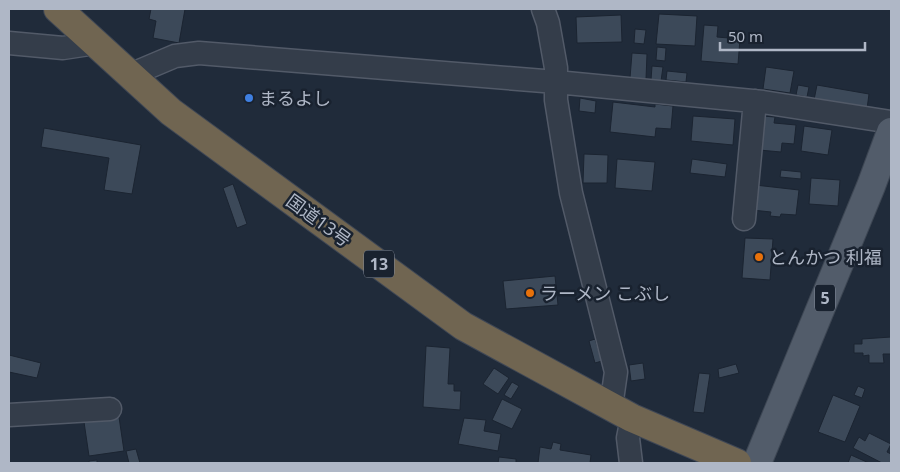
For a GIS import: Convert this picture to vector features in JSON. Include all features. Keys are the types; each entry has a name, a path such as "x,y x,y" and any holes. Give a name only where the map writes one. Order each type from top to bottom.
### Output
{"highway":[{"name":"国道13号","path":"58,9 171,112 463,326 621,413 737,463"}],"main road":[{"name":"5","path":"758,463 871,186 891,132"}],"street":[{"path":"543,9 548,23 556,68 556,100 571,193 616,372 621,413 628,438 631,463"},
{"path":"9,43 63,48 96,43"},
{"path":"130,75 175,56 199,53 556,82 755,101 891,122"},
{"path":"744,219 755,101"},
{"path":"9,415 110,409"}],"building":[{"path":"151,9 185,9 179,43 153,38 156,21 149,19"},
{"path":"659,14 697,16 695,46 656,44"},
{"path":"621,15 622,42 577,43 576,17"},
{"path":"704,25 718,26 717,37 740,39 738,64 701,61"},
{"path":"635,29 646,30 644,44 634,43"},
{"path":"657,47 666,48 665,61 656,60"},
{"path":"632,53 647,54 646,79 630,78"},
{"path":"652,66 663,67 661,81 651,80"},
{"path":"766,67 794,71 790,93 763,89"},
{"path":"667,71 687,73 686,82 666,80"},
{"path":"798,85 809,87 807,97 796,95"},
{"path":"817,85 869,94 867,109 814,100"},
{"path":"580,98 596,101 595,113 579,111"},
{"path":"613,102 655,107 655,104 673,106 671,129 656,128 655,137 610,132"},
{"path":"693,116 735,119 733,145 691,141"},
{"path":"762,116 775,117 774,123 796,125 794,144 782,143 781,152 759,150"},
{"path":"804,126 832,130 828,155 801,151"},
{"path":"44,128 141,145 132,194 104,190 109,158 41,147"},
{"path":"584,154 608,155 607,183 583,183"},
{"path":"617,159 655,162 652,191 615,188"},
{"path":"692,159 727,164 725,177 690,173"},
{"path":"781,170 801,172 801,179 780,177"},
{"path":"811,178 840,180 838,206 809,204"},
{"path":"233,184 247,224 237,228 223,188"},
{"path":"755,185 799,190 796,215 781,214 780,217 770,216 771,212 752,210"},
{"path":"745,238 773,239 770,280 742,278"},
{"path":"555,276 558,305 506,309 503,281"},
{"path":"891,337 891,354 883,354 884,363 869,363 869,355 863,356 863,353 854,353 854,344 862,344 862,339"},
{"path":"595,339 602,361 595,363 589,341"},
{"path":"426,346 450,348 448,384 454,384 454,391 461,391 460,410 423,407"},
{"path":"9,355 41,363 37,378 9,372"},
{"path":"643,363 645,379 631,381 629,365"},
{"path":"736,364 739,373 719,378 718,369"},
{"path":"494,368 509,378 498,394 483,384"},
{"path":"699,373 710,374 704,413 693,412"},
{"path":"512,382 519,386 511,399 504,395"},
{"path":"858,386 865,389 862,398 854,395"},
{"path":"833,395 860,406 845,442 818,432"},
{"path":"502,399 522,409 512,429 492,420"},
{"path":"119,417 124,451 89,456 84,422"},
{"path":"464,418 486,420 484,431 501,434 498,451 458,444"},
{"path":"869,433 891,444 887,452 891,454 891,463 882,463 853,448 859,437 865,441"},
{"path":"553,442 561,444 560,450 591,455 590,463 538,463 540,447 551,449"},
{"path":"136,449 140,463 129,463 126,451"},
{"path":"851,455 869,463 848,463"},
{"path":"499,457 516,459 516,463 498,463"},
{"path":"97,460 97,463 89,463 89,461"}],"place":[{"name":"まるよし","path":"249,98"},
{"name":"とんかつ 利福","path":"759,257"},
{"name":"ラーメン こぶし","path":"530,293"}]}
